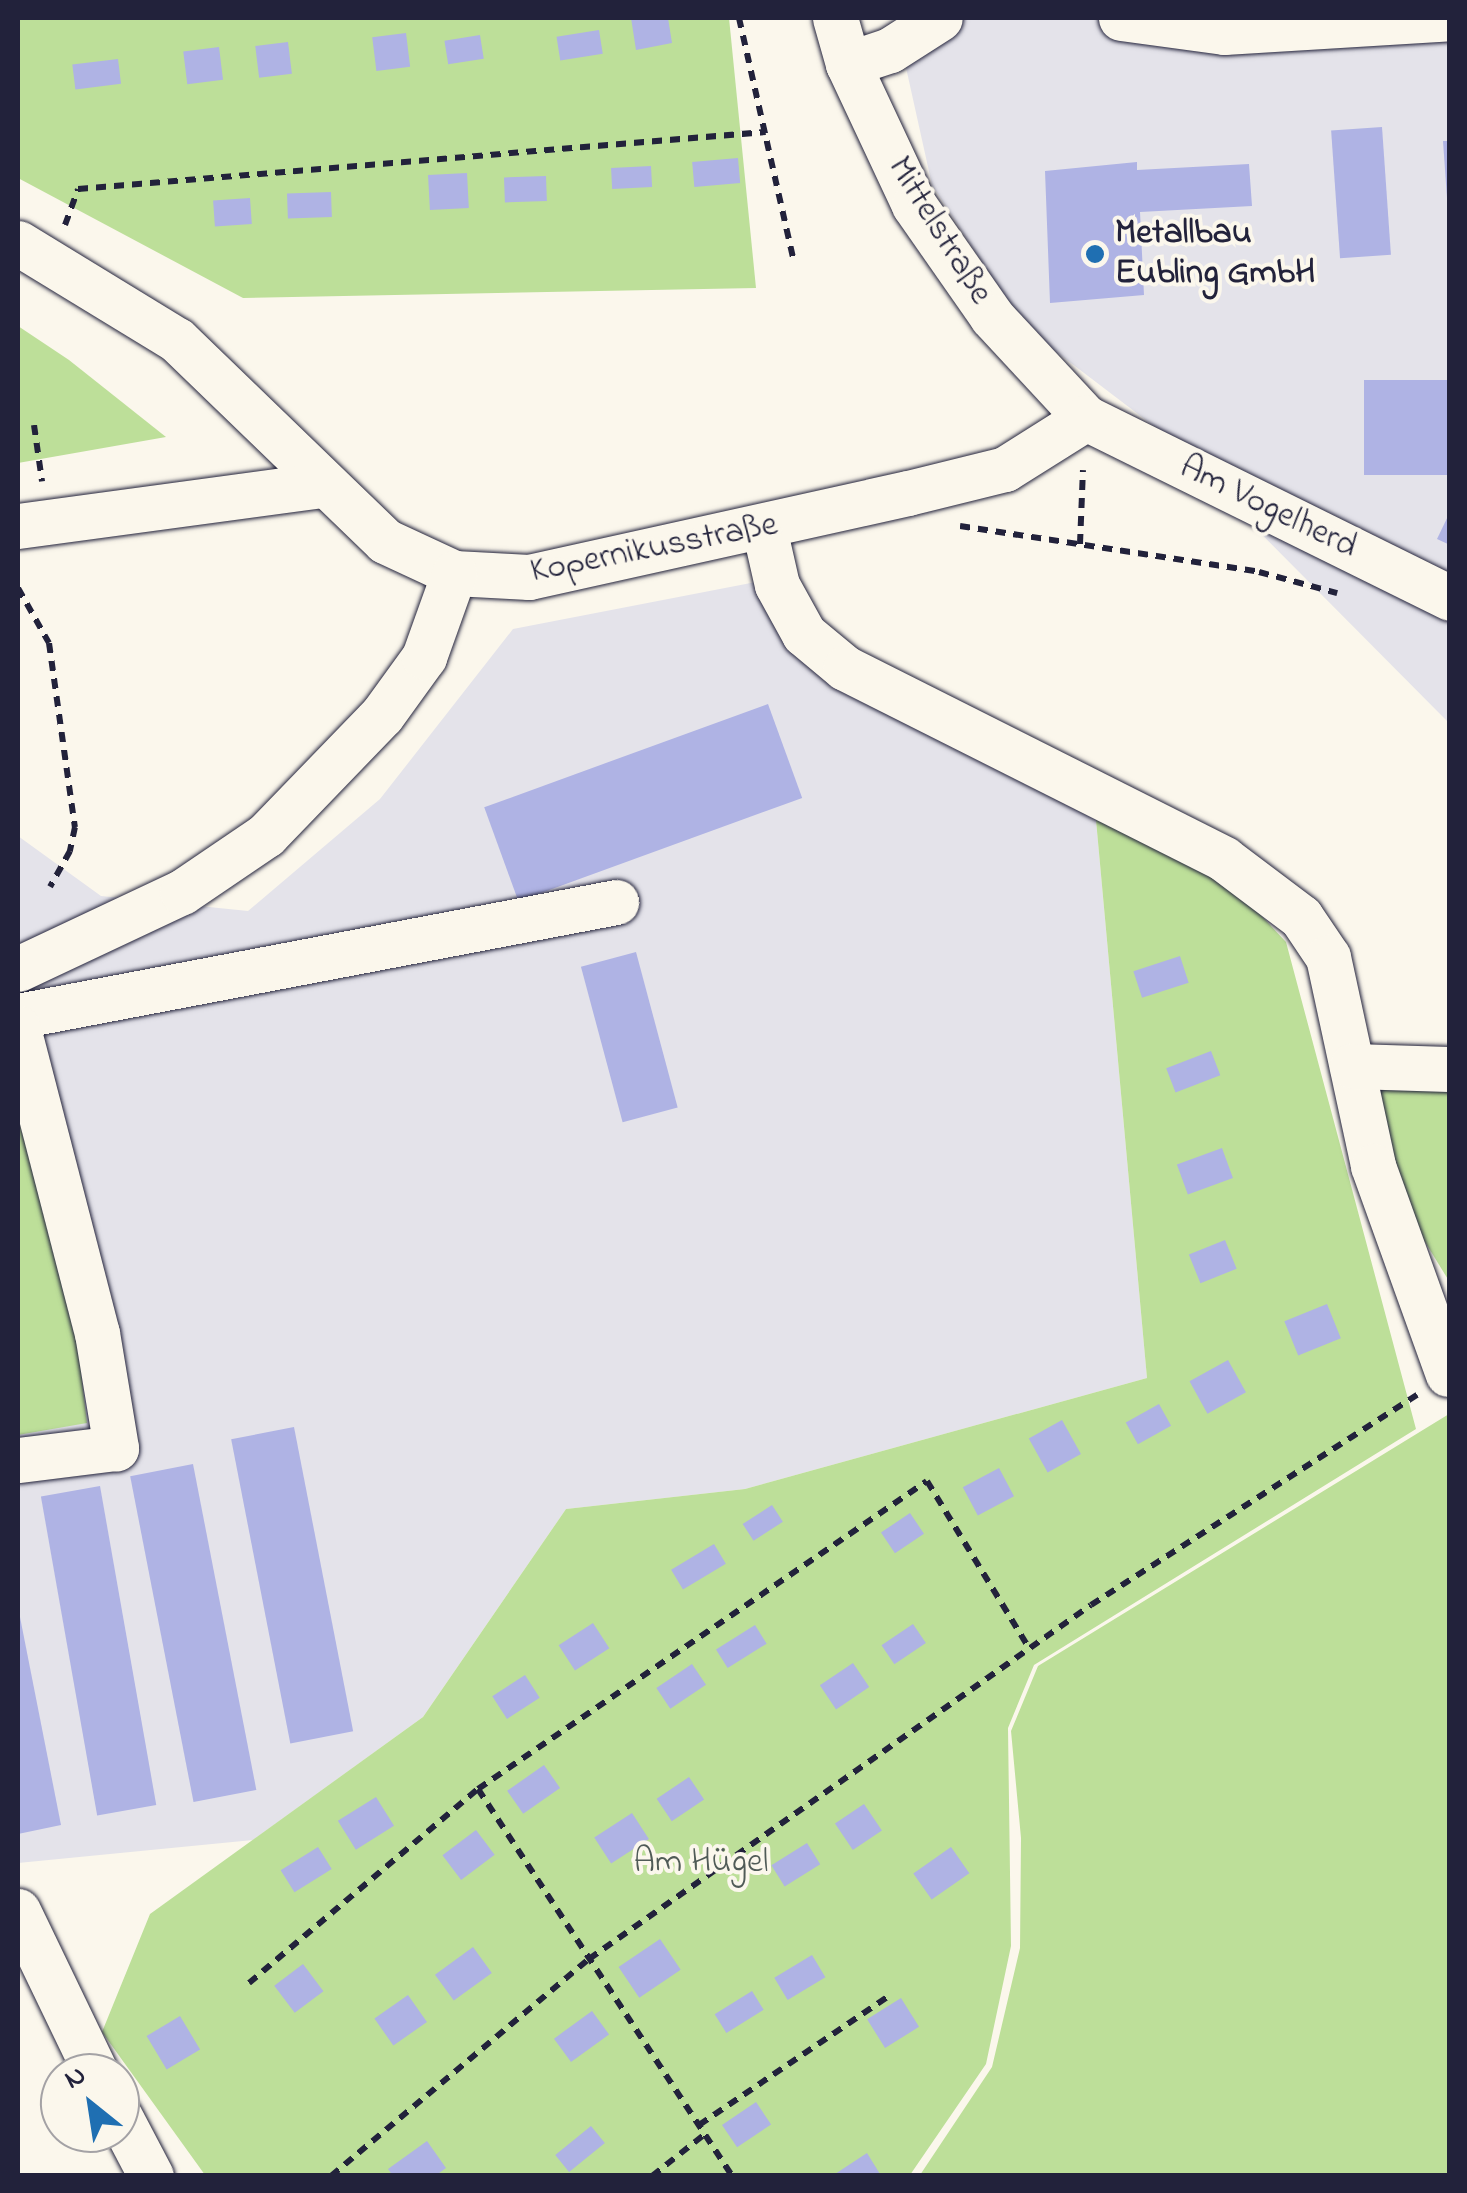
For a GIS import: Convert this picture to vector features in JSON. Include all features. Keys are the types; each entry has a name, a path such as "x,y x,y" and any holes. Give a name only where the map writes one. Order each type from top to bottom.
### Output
{"street":[{"name":"Mittelstraße","path":"835,18 848,64 914,205 992,316 1086,418"},
{"path":"848,64 890,50 940,18"},
{"path":"1121,18 1224,32 1450,18"},
{"name":"Kopernikusstraße","path":"18,243 177,340 320,484 385,541 454,573 529,578 908,493 1004,469 1086,418"},
{"name":"Am Vogelherd","path":"1086,418 1450,598"},
{"path":"32,524 320,484"},
{"path":"764,528 777,585 804,634 846,668 1224,858 1301,917 1328,956 1373,1166 1448,1374"},
{"path":"18,968 182,892 266,834 393,701 424,657 454,573"},
{"path":"18,1016 616,902"},
{"path":"18,1028 97,1333 116,1448 18,1460"},
{"path":"1352,1066 1450,1069"},
{"path":"18,1911 86,2053"},
{"path":"139,2153 151,2176"}],"path":[{"path":"738,18 793,257"},
{"path":"78,189 766,132"},
{"path":"1080,544 1086,418"},
{"path":"32,524 34,425"},
{"path":"908,493 931,522 1260,572 1348,596"},
{"path":"18,588 49,643 74,826 50,887"},
{"path":"331,2176 589,1959 1029,1648 1448,1374"},
{"path":"249,1983 478,1789 927,1481 1029,1648"},
{"path":"478,1789 732,2176"},
{"path":"699,2125 892,1994"},
{"path":"652,2176 705,2134"}],"shaded area":[{"path":"895,18 1449,18 1449,723 1155,427 1025,328 932,185"},
{"path":"756,582 830,674 1096,820 1147,1378 745,1489 566,1509 423,1717 253,1840 18,1863 18,836 101,896 248,911 380,799 513,629"}],"green space":[{"path":"18,18 729,18 756,288 243,298 18,178"},
{"path":"18,326 69,360 166,437 18,463"},
{"name":"Am Hügel","path":"1096,820 1208,859 1286,942 1416,1429 1034,1665 1008,1728 1011,1946 986,2064 910,2175 205,2175 140,2085 140,2053 117,2053 102,2032 150,1914 423,1717 566,1509 745,1489 1147,1378"},
{"path":"1360,1076 1449,1083 1449,1281 1422,1237"},
{"path":"18,1114 71,1285 87,1423 18,1435"},
{"path":"1449,1414 1449,2175 920,2175 992,2067 1020,1948 1021,1838 1011,1731 1038,1666"}],"building":[{"path":"631,18 668,18 672,43 636,50"},
{"path":"599,30 603,54 560,60 557,37"},
{"path":"406,33 410,67 376,71 372,37"},
{"path":"480,35 484,59 448,64 444,41"},
{"path":"288,42 292,74 259,78 255,46"},
{"path":"219,47 223,80 187,84 183,51"},
{"path":"118,59 121,84 75,89 72,65"},
{"path":"1382,127 1391,255 1340,258 1331,131"},
{"path":"1443,141 1450,141 1450,198 1447,198"},
{"path":"738,158 740,183 694,187 692,162"},
{"name":"Metallbau Eubling GmbH","path":"1137,162 1137,170 1249,164 1252,206 1140,212 1144,295 1050,303 1045,171"},
{"path":"651,166 652,187 612,189 611,168"},
{"path":"467,173 469,208 430,210 428,175"},
{"path":"546,176 547,201 505,202 504,177"},
{"path":"331,192 332,217 288,219 287,194"},
{"path":"250,198 252,224 215,227 213,201"},
{"path":"1364,380 1450,380 1450,475 1364,475"},
{"path":"1450,512 1450,545 1437,539"},
{"path":"768,704 802,798 518,901 484,807"},
{"path":"636,952 678,1108 623,1122 581,967"},
{"path":"1180,956 1189,983 1142,998 1133,971"},
{"path":"1211,1051 1220,1075 1176,1092 1166,1068"},
{"path":"1222,1148 1233,1178 1188,1194 1177,1164"},
{"path":"1225,1240 1237,1269 1200,1283 1189,1255"},
{"path":"1327,1304 1341,1338 1298,1356 1284,1321"},
{"path":"1228,1360 1246,1392 1207,1414 1190,1381"},
{"path":"1159,1404 1171,1426 1138,1444 1126,1422"},
{"path":"1062,1420 1081,1454 1048,1473 1029,1438"},
{"path":"294,1427 353,1731 290,1744 231,1439"},
{"path":"193,1464 256,1790 194,1802 130,1476"},
{"path":"999,1468 1014,1496 978,1516 963,1487"},
{"path":"100,1486 156,1805 97,1815 41,1496"},
{"path":"772,1505 783,1522 754,1541 743,1524"},
{"path":"910,1513 924,1534 895,1553 881,1533"},
{"path":"714,1544 726,1564 683,1589 671,1570"},
{"path":"18,1613 61,1825 18,1834"},
{"path":"593,1623 609,1648 575,1670 559,1645"},
{"path":"913,1624 926,1643 894,1664 881,1645"},
{"path":"755,1625 767,1644 728,1668 716,1649"},
{"path":"853,1663 869,1687 836,1709 820,1685"},
{"path":"692,1664 706,1685 670,1709 656,1688"},
{"path":"525,1675 540,1698 507,1719 492,1696"},
{"path":"544,1765 560,1788 523,1814 507,1791"},
{"path":"689,1777 704,1799 672,1821 657,1799"},
{"path":"376,1797 394,1826 356,1850 338,1821"},
{"path":"864,1804 882,1831 853,1850 835,1824"},
{"path":"632,1813 649,1839 611,1864 594,1838"},
{"path":"476,1830 495,1855 461,1880 442,1855"},
{"path":"807,1843 820,1864 785,1886 771,1865"},
{"path":"318,1847 332,1869 294,1892 281,1870"},
{"path":"951,1847 969,1873 932,1900 913,1873"},
{"path":"660,1939 681,1970 639,1998 619,1967"},
{"path":"473,1947 492,1973 454,2001 435,1975"},
{"path":"812,1955 825,1977 788,2000 774,1978"},
{"path":"303,1964 323,1991 295,2013 274,1986"},
{"path":"752,1991 764,2010 726,2033 715,2014"},
{"path":"408,1995 427,2022 393,2046 374,2019"},
{"path":"901,1998 919,2027 885,2048 867,2019"},
{"path":"592,2011 609,2034 571,2062 554,2039"},
{"path":"180,2016 200,2049 167,2070 147,2036"},
{"path":"756,2102 771,2124 737,2147 722,2125"},
{"path":"591,2126 605,2143 569,2172 555,2155"},
{"path":"427,2141 446,2168 435,2176 393,2176 388,2169"},
{"path":"867,2153 880,2174 832,2176"}],"place":[{"name":"Metallbau Eubling GmbH","path":"1095,254"}]}
